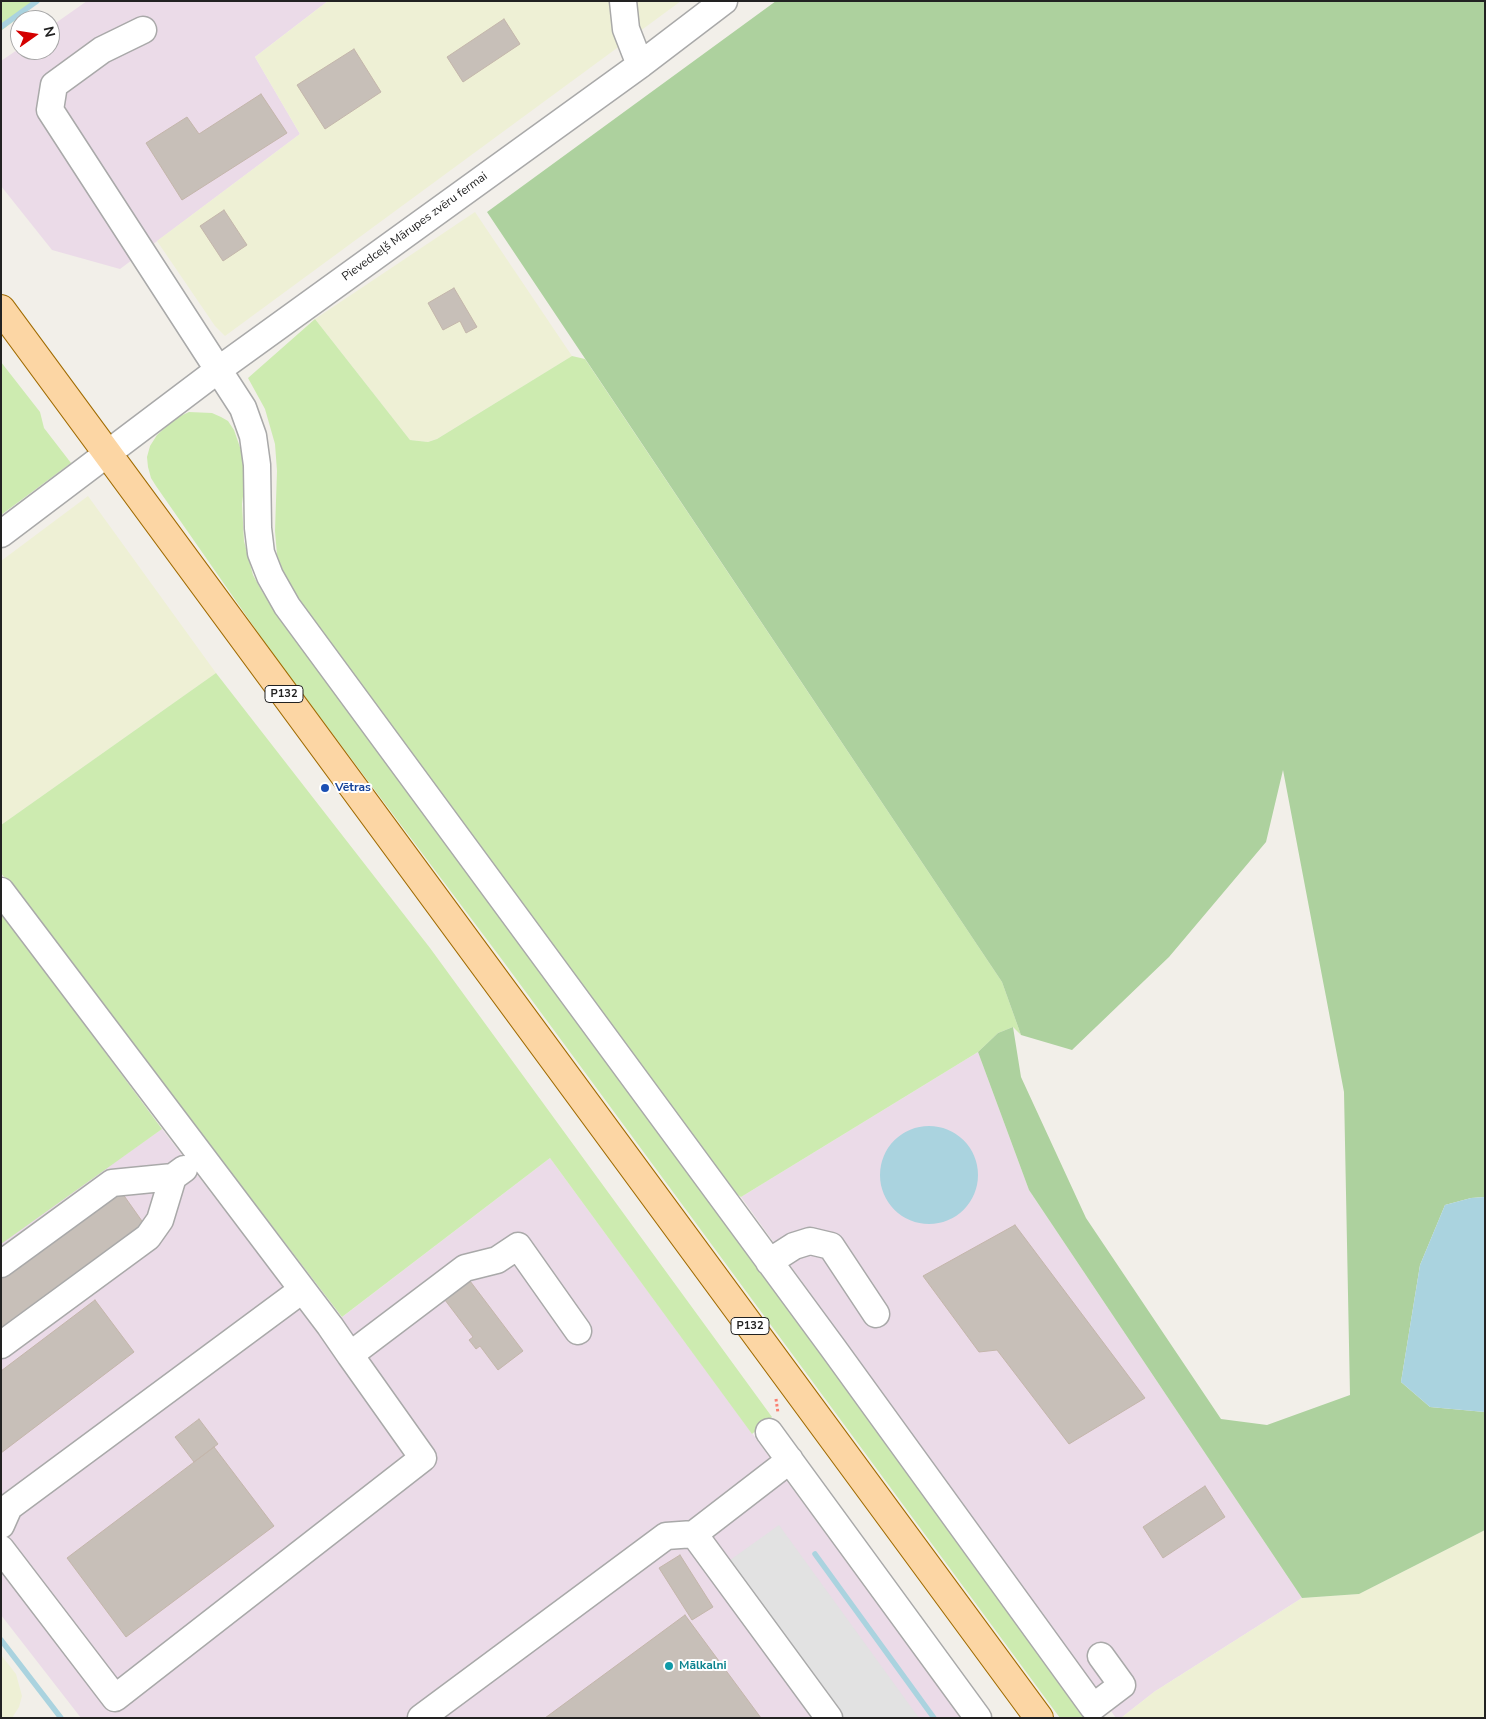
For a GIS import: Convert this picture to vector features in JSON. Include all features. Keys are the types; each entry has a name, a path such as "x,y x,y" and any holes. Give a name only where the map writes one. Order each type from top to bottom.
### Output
{"main road":[{"name":"P132","path":"1,309 1039,1718"}],"street":[{"path":"623,1 626,29 640,65"},
{"name":"Pievedceļš Mārupes zvēru fermai","path":"1,534 218,370 640,65 724,1"},
{"path":"143,30 102,50 54,85 50,110 243,408 252,436 257,465 258,528 261,553 270,576 287,606 833,1348 1093,1707 1122,1685 1101,1656"},
{"path":"1,891 302,1290 423,1458 115,1698 1,1549"},
{"path":"1,1264 112,1183 172,1177 202,1157"},
{"path":"1,1345 148,1237 160,1220 172,1177"},
{"path":"770,1262 794,1246 810,1241 831,1246 876,1314"},
{"path":"350,1355 465,1268 497,1260 518,1246 578,1331"},
{"path":"1,1525 9,1507 302,1290"},
{"path":"769,1432 978,1718"},
{"path":"421,1718 666,1536 694,1534 790,1460"},
{"path":"694,1534 829,1718"}],"shaded area":[{"path":"87,1 328,1 255,57 300,134 120,269 52,250 1,186 1,61 10,55 10,60 60,60 60,20"},
{"path":"978,1052 1029,1190 1302,1598 1154,1692 1121,1718 1116,1718 741,1197"},
{"path":"162,1129 320,1334 550,1158 961,1718 81,1718 1,1615 1,1241"},
{"path":"779,1525 919,1718 828,1718 719,1568"}],"green space":[{"path":"1,1 40,1 28,10 10,10 10,24 1,31"},
{"path":"328,1 681,1 225,336 215,326 157,241 300,134 255,57"},
{"path":"776,1 1485,1 1485,1197 1471,1198 1445,1205 1420,1265 1401,1382 1430,1407 1485,1412 1485,1530 1359,1594 1302,1598 1029,1190 978,1052 998,1033 1013,1027 1021,1077 1086,1218 1221,1419 1267,1425 1350,1395 1344,1092 1283,770 1266,842 1169,957 1072,1050 1021,1035 1002,982 487,212"},
{"path":"475,212 572,356 437,439 428,442 410,440 315,319"},
{"path":"315,319 410,440 428,442 437,439 572,356 585,359 1002,982 1021,1035 1013,1027 998,1033 978,1052 741,1197 731,1190 305,612 287,581 277,555 275,531 277,471 275,444 265,409 248,378"},
{"path":"1,362 40,412 44,428 71,463 1,515"},
{"path":"189,412 212,413 228,421 234,430 243,456 245,481 242,504 244,541 253,575 263,593 453,847 634,1100 818,1351 989,1578 1089,1718 1060,1718 503,961 275,657 156,486 151,478 148,467 147,457 150,446 157,435 176,418"},
{"path":"88,496 216,673 1,825 1,561"},
{"path":"216,673 430,948 772,1417 752,1434 550,1158 342,1317 1,873 1,825"},
{"path":"1,912 162,1129 1,1244"},
{"path":"1485,1530 1485,1718 1121,1718 1154,1692 1302,1598 1359,1594"},
{"path":"1,1655 16,1674 22,1696 19,1707 12,1718 1,1718"}],"water":[{"path":"929,1126 939,1127 956,1134 970,1148 977,1165 977,1185 970,1202 956,1216 939,1223 929,1224 919,1223 902,1216 888,1202 881,1185 880,1175 881,1165 888,1148 902,1134 919,1127"},
{"path":"1485,1197 1485,1412 1430,1407 1401,1382 1420,1265 1445,1205 1471,1198"}],"building":[{"path":"504,19 520,44 463,82 447,57"},
{"path":"354,49 381,92 325,129 297,85"},
{"path":"261,94 287,133 182,200 146,143 187,117 199,134"},
{"path":"224,210 247,245 223,261 200,226"},
{"path":"454,288 477,327 466,333 460,321 443,330 428,303"},
{"path":"120,1190 149,1231 1,1336 1,1274"},
{"path":"1015,1225 1145,1398 1069,1444 997,1350 979,1352 923,1276"},
{"path":"470,1281 523,1351 498,1370 480,1346 476,1349 469,1340 473,1337 445,1300"},
{"path":"95,1300 134,1352 1,1453 1,1371"},
{"path":"199,1419 218,1444 194,1462 175,1437"},
{"path":"214,1447 274,1526 126,1637 67,1558"},
{"path":"1205,1486 1225,1517 1163,1558 1143,1527"},
{"path":"680,1555 713,1607 692,1620 659,1568"},
{"name":"Mālkalni","path":"685,1615 761,1718 545,1718"}],"waterway":[{"path":"1,27 37,1"},
{"path":"815,1554 934,1718"},
{"path":"1,1640 61,1718"}],"place":[{"name":"Vētras","path":"325,788"},
{"name":"Mālkalni","path":"669,1666"}]}
